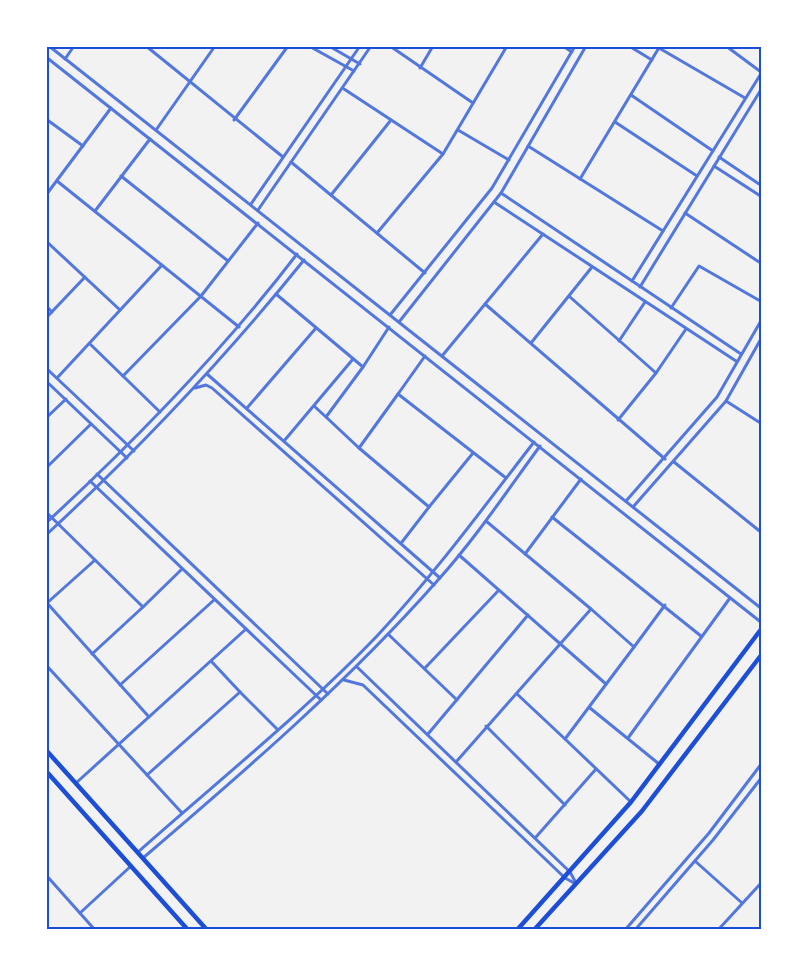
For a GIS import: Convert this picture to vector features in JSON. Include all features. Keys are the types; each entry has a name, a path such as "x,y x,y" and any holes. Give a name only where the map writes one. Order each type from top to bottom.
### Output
{"main road":[{"path":"517,930 631,802 762,628"},
{"path":"534,930 642,812 762,654"},
{"path":"46,750 207,930"},
{"path":"46,771 188,930"}],"street":[{"path":"49,46 762,609"},
{"path":"65,59 74,46"},
{"path":"146,46 234,120 283,157"},
{"path":"156,130 188,81 215,46"},
{"path":"234,120 288,46"},
{"path":"309,46 354,71"},
{"path":"329,46 360,64"},
{"path":"251,204 348,67 360,46"},
{"path":"258,210 344,89 371,46"},
{"path":"390,46 473,103"},
{"path":"420,68 433,46"},
{"path":"377,233 443,154 507,46"},
{"path":"563,46 572,52"},
{"path":"390,315 472,216 509,160 575,46"},
{"path":"399,322 501,193 586,46"},
{"path":"629,46 652,60"},
{"path":"632,281 762,72 726,46"},
{"path":"580,179 660,47 745,98"},
{"path":"46,57 762,623"},
{"path":"640,287 762,88"},
{"path":"344,89 443,154"},
{"path":"631,95 713,151"},
{"path":"46,195 111,108"},
{"path":"46,119 83,146"},
{"path":"331,195 391,120"},
{"path":"615,122 697,176"},
{"path":"458,129 509,160"},
{"path":"95,212 150,139"},
{"path":"528,146 663,231"},
{"path":"719,158 762,186"},
{"path":"291,162 425,273"},
{"path":"714,166 762,197"},
{"path":"122,176 228,261"},
{"path":"57,181 239,327"},
{"path":"501,193 741,354"},
{"path":"494,202 736,361"},
{"path":"685,213 759,262 762,259"},
{"path":"123,376 201,296 258,223"},
{"path":"442,356 543,234"},
{"path":"46,242 120,310"},
{"path":"46,523 202,369 297,254"},
{"path":"46,535 134,451 207,374 304,260"},
{"path":"57,378 162,266"},
{"path":"670,308 699,266 762,302"},
{"path":"531,343 592,267"},
{"path":"46,318 85,277"},
{"path":"276,294 363,367"},
{"path":"570,297 656,373"},
{"path":"619,341 645,302"},
{"path":"485,304 665,459"},
{"path":"46,306 52,312"},
{"path":"626,501 665,459 717,396 762,319"},
{"path":"326,417 389,327"},
{"path":"247,409 316,328"},
{"path":"618,420 656,373 686,329"},
{"path":"633,507 726,401 762,336"},
{"path":"90,344 160,412"},
{"path":"359,448 425,355"},
{"path":"284,441 354,359"},
{"path":"46,368 134,451"},
{"path":"202,369 440,578"},
{"path":"46,381 127,458"},
{"path":"193,388 206,385 212,388 434,585"},
{"path":"398,394 506,478"},
{"path":"46,418 66,399"},
{"path":"726,401 762,424"},
{"path":"314,406 359,448 429,507"},
{"path":"46,468 91,424"},
{"path":"138,852 277,729 375,637 433,572 534,442"},
{"path":"143,858 328,694 389,634 459,555 540,446"},
{"path":"402,543 473,452"},
{"path":"674,462 761,532"},
{"path":"97,474 328,694"},
{"path":"525,554 581,479"},
{"path":"90,481 321,700"},
{"path":"46,512 143,607"},
{"path":"552,517 701,636"},
{"path":"485,520 634,647"},
{"path":"459,555 606,684"},
{"path":"95,560 47,603 149,717"},
{"path":"92,654 183,569"},
{"path":"425,668 498,590"},
{"path":"628,738 730,598"},
{"path":"120,685 214,599"},
{"path":"565,739 665,605"},
{"path":"456,762 486,725 517,694 591,609"},
{"path":"428,734 528,615"},
{"path":"76,783 246,629"},
{"path":"389,634 457,700"},
{"path":"211,661 277,729"},
{"path":"46,665 182,813"},
{"path":"357,667 570,872 577,885"},
{"path":"342,680 352,680 363,685 565,878 577,885"},
{"path":"147,775 240,692"},
{"path":"517,694 631,802"},
{"path":"589,707 661,765"},
{"path":"486,725 565,805"},
{"path":"625,930 709,833 762,764"},
{"path":"535,838 596,769"},
{"path":"635,930 695,861 762,777"},
{"path":"695,861 742,903"},
{"path":"80,913 131,866"},
{"path":"46,875 95,930"},
{"path":"718,930 762,882"}]}
